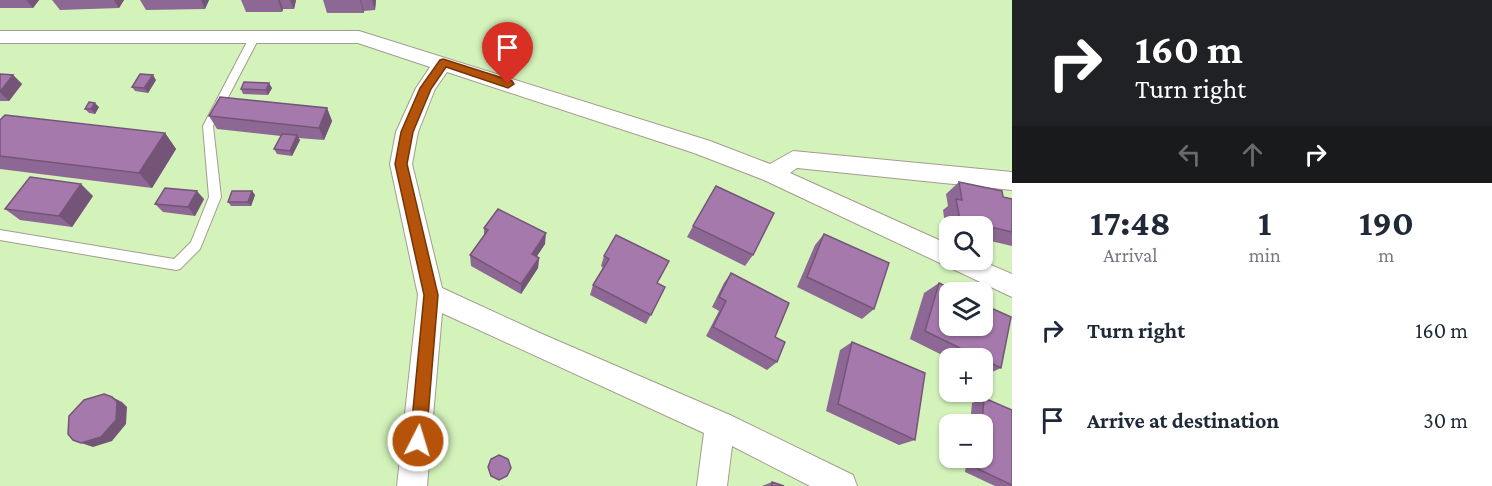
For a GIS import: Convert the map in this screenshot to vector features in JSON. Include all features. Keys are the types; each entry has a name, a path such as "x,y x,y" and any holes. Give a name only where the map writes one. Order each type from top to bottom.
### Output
{"street":[{"path":"0,37 359,37 702,147 772,174 939,252"},
{"path":"411,486 418,441 431,295 401,164 407,132 426,88 443,63"},
{"path":"772,174 793,159 1012,181"},
{"path":"977,270 1012,286"},
{"path":"431,295 533,343 720,425 842,486"},
{"path":"712,486 720,425"}],"lane":[{"path":"0,235 176,265 196,245 215,197 208,126 254,38"}],"green space":[{"path":"0,0 1012,0 1012,486 0,486"}],"building":[{"path":"0,74 13,75 0,92"},
{"path":"140,74 153,75 144,88 132,87"},
{"path":"244,82 269,83 266,90 241,89"},
{"path":"220,97 327,108 319,128 209,116"},
{"path":"89,102 95,103 91,109 85,109"},
{"path":"5,115 165,133 139,173 0,156 0,120"},
{"path":"282,134 297,135 290,151 274,149"},
{"path":"30,177 81,184 59,216 5,209"},
{"path":"959,182 1002,191 1003,197 1012,199 1012,232 993,228 993,216 959,216 956,199 962,200"},
{"path":"716,186 774,213 753,255 693,226"},
{"path":"165,188 197,191 188,207 155,204"},
{"path":"232,191 252,191 248,202 228,202"},
{"path":"498,209 546,233 532,254 539,258 521,284 470,255 488,230 484,228"},
{"path":"824,234 889,263 874,309 807,277"},
{"path":"616,235 669,261 657,283 665,287 651,315 593,285 609,259 604,256"},
{"path":"731,273 789,303 775,337 785,342 777,362 713,327 726,301 719,297"},
{"path":"939,283 939,336 993,336 993,309 1011,317 1001,368 993,364 993,348 960,348 925,331"},
{"path":"852,342 925,373 915,440 838,404"},
{"path":"104,394 117,402 116,420 101,437 81,443 73,440 68,434 69,416 84,400"},
{"path":"984,402 993,402 1012,410 1012,485 978,469 993,468 993,414 983,414"},
{"path":"499,455 508,459 511,468 507,476 499,480 491,476 488,467 491,459"},
{"path":"772,482 784,486 772,486"}],"route":[{"path":"418,441 431,295 401,164 407,132 426,88 443,63 508,84"}]}
